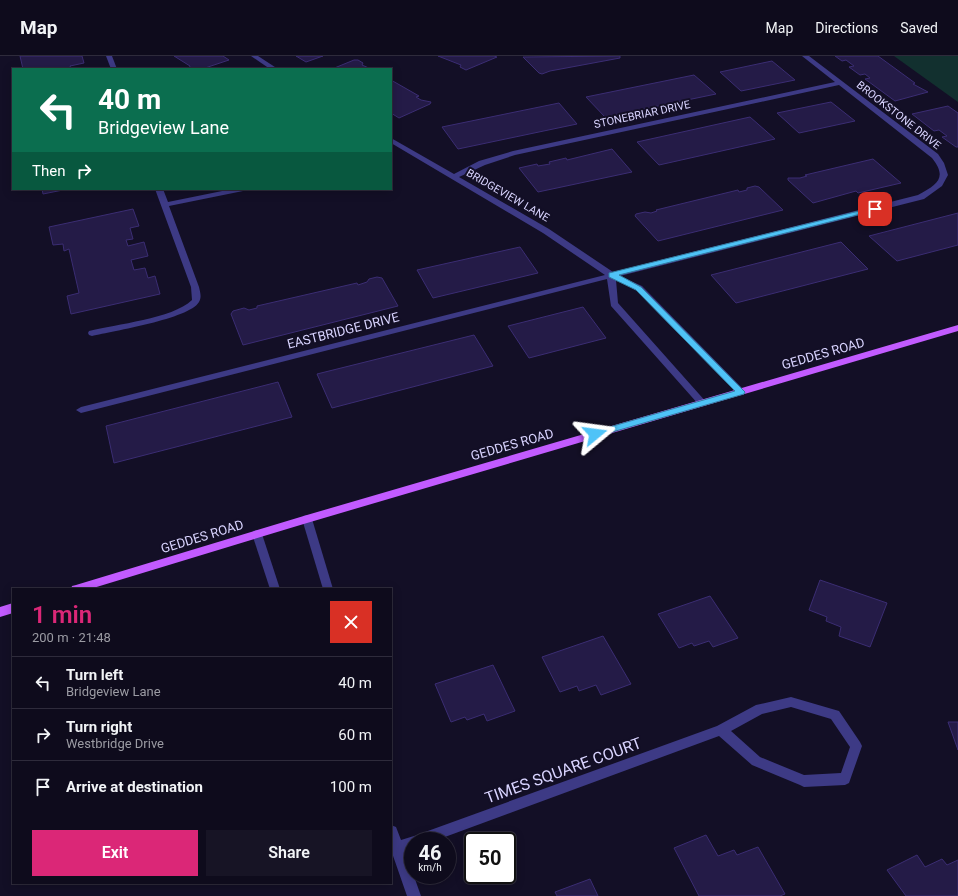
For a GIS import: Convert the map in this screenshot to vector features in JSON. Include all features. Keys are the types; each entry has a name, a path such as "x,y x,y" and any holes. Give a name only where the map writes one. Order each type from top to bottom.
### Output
{"main road":[{"name":"GEDDES ROAD","path":"79,588 307,518 958,328"},
{"path":"0,612 12,608"}],"street":[{"path":"109,56 114,68"},
{"path":"254,56 272,68"},
{"name":"BROOKSTONE DRIVE","path":"805,56 940,162 944,170 944,180 938,188 921,197"},
{"name":"STONEBRIAR DRIVE","path":"453,177 482,163 513,153 840,83"},
{"name":"BRIDGEVIEW LANE","path":"392,141 546,231 612,275 639,288 741,392"},
{"path":"92,333 176,313 190,307 195,302 197,295 196,287 159,190"},
{"path":"165,205 238,190"},
{"name":"EASTBRIDGE DRIVE","path":"81,410 921,197"},
{"path":"612,275 614,304 702,403"},
{"path":"307,518 328,588"},
{"path":"257,534 275,588"},
{"name":"TIMES SQUARE COURT","path":"442,832 720,730 760,710 791,702 835,715 856,746 845,779 804,781 756,761 720,730"},
{"path":"392,833 414,896"},
{"path":"398,847 404,845"}],"green space":[{"path":"894,56 958,56 958,102"}],"building":[{"path":"20,56 82,56 84,63 70,66 71,68 23,68"},
{"path":"174,56 223,56 229,60 205,68 189,68 190,66"},
{"path":"296,56 323,56 306,62"},
{"path":"438,56 497,57 466,70 460,67 461,65"},
{"path":"620,56 620,58 550,71 542,74 539,73 523,57"},
{"path":"835,56 878,56 915,83 913,84 928,92 895,101 865,79 870,78 865,74 860,75 849,67 854,66 846,60 842,61"},
{"path":"354,60 358,60 363,63 362,65 369,68 334,68"},
{"path":"772,61 795,80 741,91 720,72"},
{"path":"694,75 716,94 605,117 586,97"},
{"path":"392,81 419,96 416,97 421,100 431,102 430,104 399,118 392,114"},
{"path":"831,102 855,121 799,133 777,113"},
{"path":"559,103 577,124 458,149 442,127"},
{"path":"948,106 958,113 958,147 942,137 947,136 939,130 934,131 912,114"},
{"path":"750,117 775,139 659,165 637,142"},
{"path":"612,149 632,172 538,192 519,168 537,164 538,166 550,164 549,162 566,158 567,160"},
{"path":"873,159 901,183 858,193 856,191 813,203 788,180 788,178 800,178 807,176 805,175"},
{"path":"755,186 759,187 783,210 658,241 635,216 636,214 645,212 651,213 657,211 656,210 738,190 739,192 747,190 747,188"},
{"path":"42,190 63,190 43,194"},
{"path":"133,209 139,226 130,228 133,239 126,240 128,246 144,242 148,256 131,260 134,270 145,268 148,278 155,276 160,294 71,314 67,296 79,293 69,249 64,251 63,244 53,245 49,227"},
{"path":"958,213 958,245 897,261 869,236"},
{"path":"841,242 868,269 736,303 711,275"},
{"path":"520,247 538,273 433,298 417,270"},
{"path":"377,277 382,278 398,306 243,345 231,314 233,311 244,308 249,310 257,308 257,306 357,283 358,285 367,282 369,279"},
{"path":"583,307 606,338 529,358 508,326"},
{"path":"474,335 493,366 332,408 317,374"},
{"path":"278,382 292,417 114,463 106,426"},
{"path":"820,580 887,603 870,647 839,636 841,627 826,621 827,617 809,610"},
{"path":"710,596 738,638 713,647 709,641 694,646 692,643 679,648 658,614"},
{"path":"603,636 631,684 601,695 596,685 579,691 577,686 560,692 542,657"},
{"path":"493,665 515,711 487,721 484,714 467,720 465,717 451,722 435,684"},
{"path":"948,722 958,722 958,750"},
{"path":"706,835 718,856 734,850 737,855 758,847 785,894 780,896 699,896 674,848"},
{"path":"917,855 925,867 942,859 947,865 958,860 958,896 906,896 887,870"},
{"path":"590,879 598,896 557,896 555,892"}],"route":[{"path":"595,434 741,392 639,288 612,275 875,209"}]}
